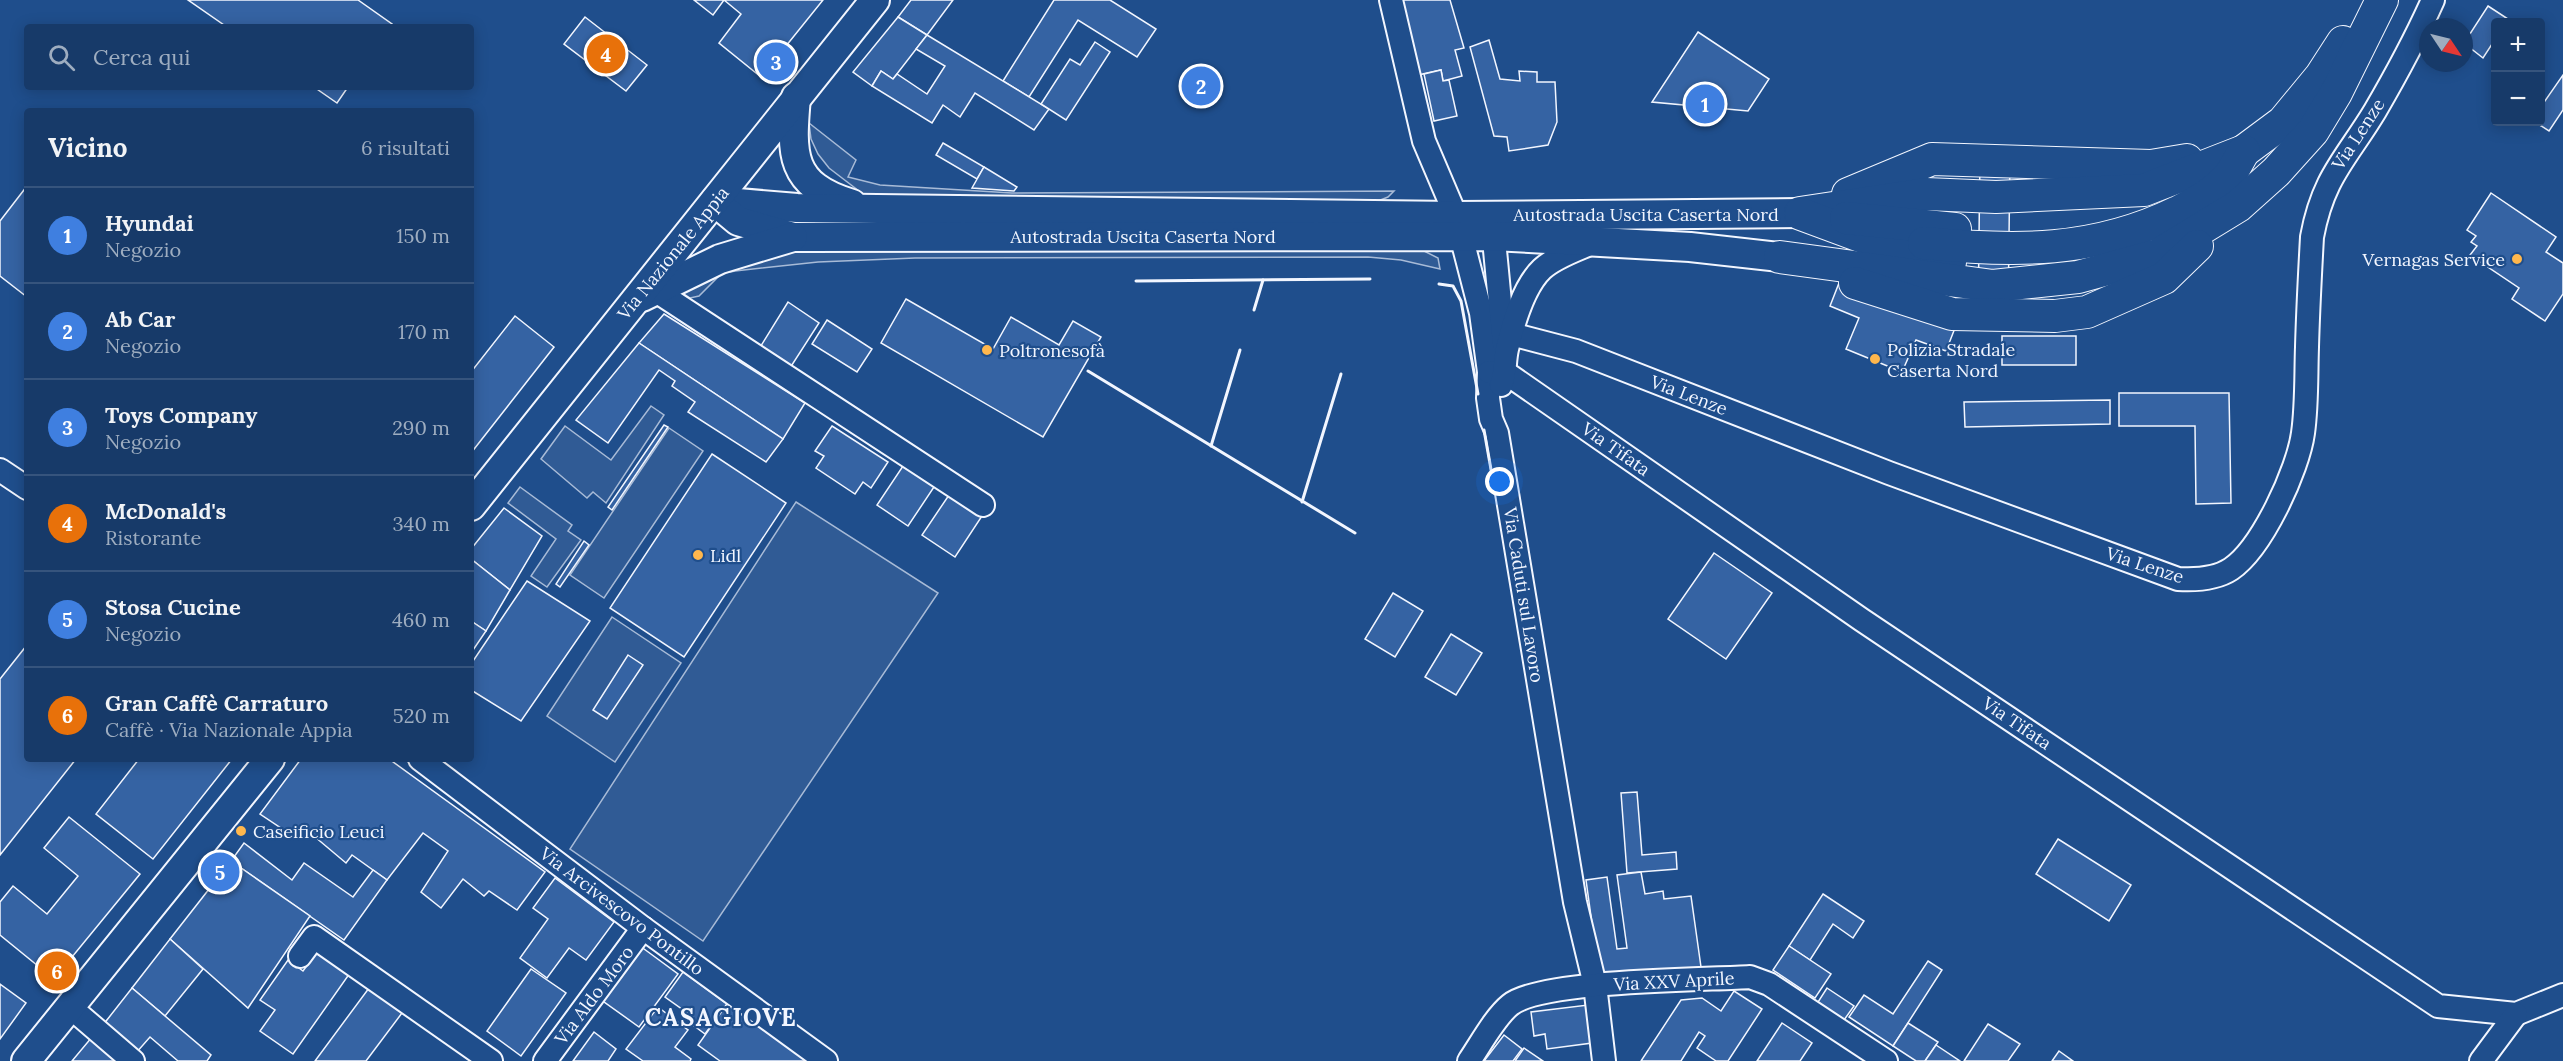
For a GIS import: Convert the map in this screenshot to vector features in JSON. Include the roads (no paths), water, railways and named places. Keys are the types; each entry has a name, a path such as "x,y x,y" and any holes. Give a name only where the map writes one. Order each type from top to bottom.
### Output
{"highway":[{"path":"1800,213 1926,194 1996,197 2144,190 2244,151 2283,122 2321,76 2345,40 2361,0"},
{"path":"1780,258 1994,286 2068,278 2158,255 2238,206 2276,172 2313,131 2341,85 2382,0"},
{"path":"1800,213 1917,257 1994,269 2080,258 2167,228 2217,200 2234,183 2244,151"}],"main road":[{"name":"Via Nazionale Appia","path":"474,502 645,293 796,97 875,0"},
{"path":"796,97 794,156 807,181 837,200 869,209"},
{"path":"715,201 777,207 869,209"},
{"path":"715,201 738,221 793,237"},
{"name":"Autostrada Uscita Caserta Nord","path":"869,209 1478,232 1592,243 1690,247 1780,258"},
{"name":"Autostrada Uscita Caserta Nord","path":"793,237 1478,232 1600,214 1800,213"},
{"path":"645,293 720,259 793,237"},
{"path":"26,1061 268,762"}],"street":[{"name":"Via Caduti sul Lavoro","path":"1391,0 1424,141 1478,232 1491,313 1503,358 1488,398 1491,419 1497,432 1575,902 1595,985 1604,1061"},
{"name":"Via Lenze","path":"1503,358 1576,351 1889,473 2178,579 2216,576 2232,569 2248,552 2273,513 2292,472 2303,434 2312,237 2316,215 2327,184 2374,112 2433,0"},
{"name":"Autostrada Uscita Caserta Nord","path":"1478,232 1491,313"},
{"name":"Autostrada Uscita Caserta Nord","path":"1503,358 1530,286 1543,268 1592,243"},
{"path":"645,293 983,505"},
{"name":"Via Tifata","path":"1503,358 1862,620 2438,1006 2516,1014 2563,995"},
{"path":"0,471 24,487"},
{"name":"Via Arcivescovo Pontillo","path":"424,762 643,928 826,1061"},
{"name":"Via Aldo Moro","path":"545,1061 643,928"},
{"path":"300,956 314,937 491,1061"},
{"name":"Via XXV Aprile","path":"1469,1061 1509,1006 1524,997 1595,985 1750,977 1769,984 1886,1061"},
{"path":"70,1007 133,1061"},
{"path":"2481,1061 2516,1014"}],"place":[{"name":"McDonald's","path":"606,54"},
{"name":"Toys Company","path":"776,62"},
{"name":"Ab Car","path":"1201,86"},
{"name":"Hyundai","path":"1705,104"},
{"name":"Vernagas Service","path":"2517,259"},
{"name":"Poltronesofà","path":"987,350"},
{"name":"Polizia Stradale Caserta Nord","path":"1875,359"},
{"name":"Lidl","path":"698,555"},
{"name":"Caseificio Leuci","path":"241,831"},
{"name":"Stosa Cucine","path":"220,872"},
{"name":"Gran Caffè Carraturo","path":"57,971"}],"district":[{"name":"CASAGIOVE","path":"721,1017"}]}
